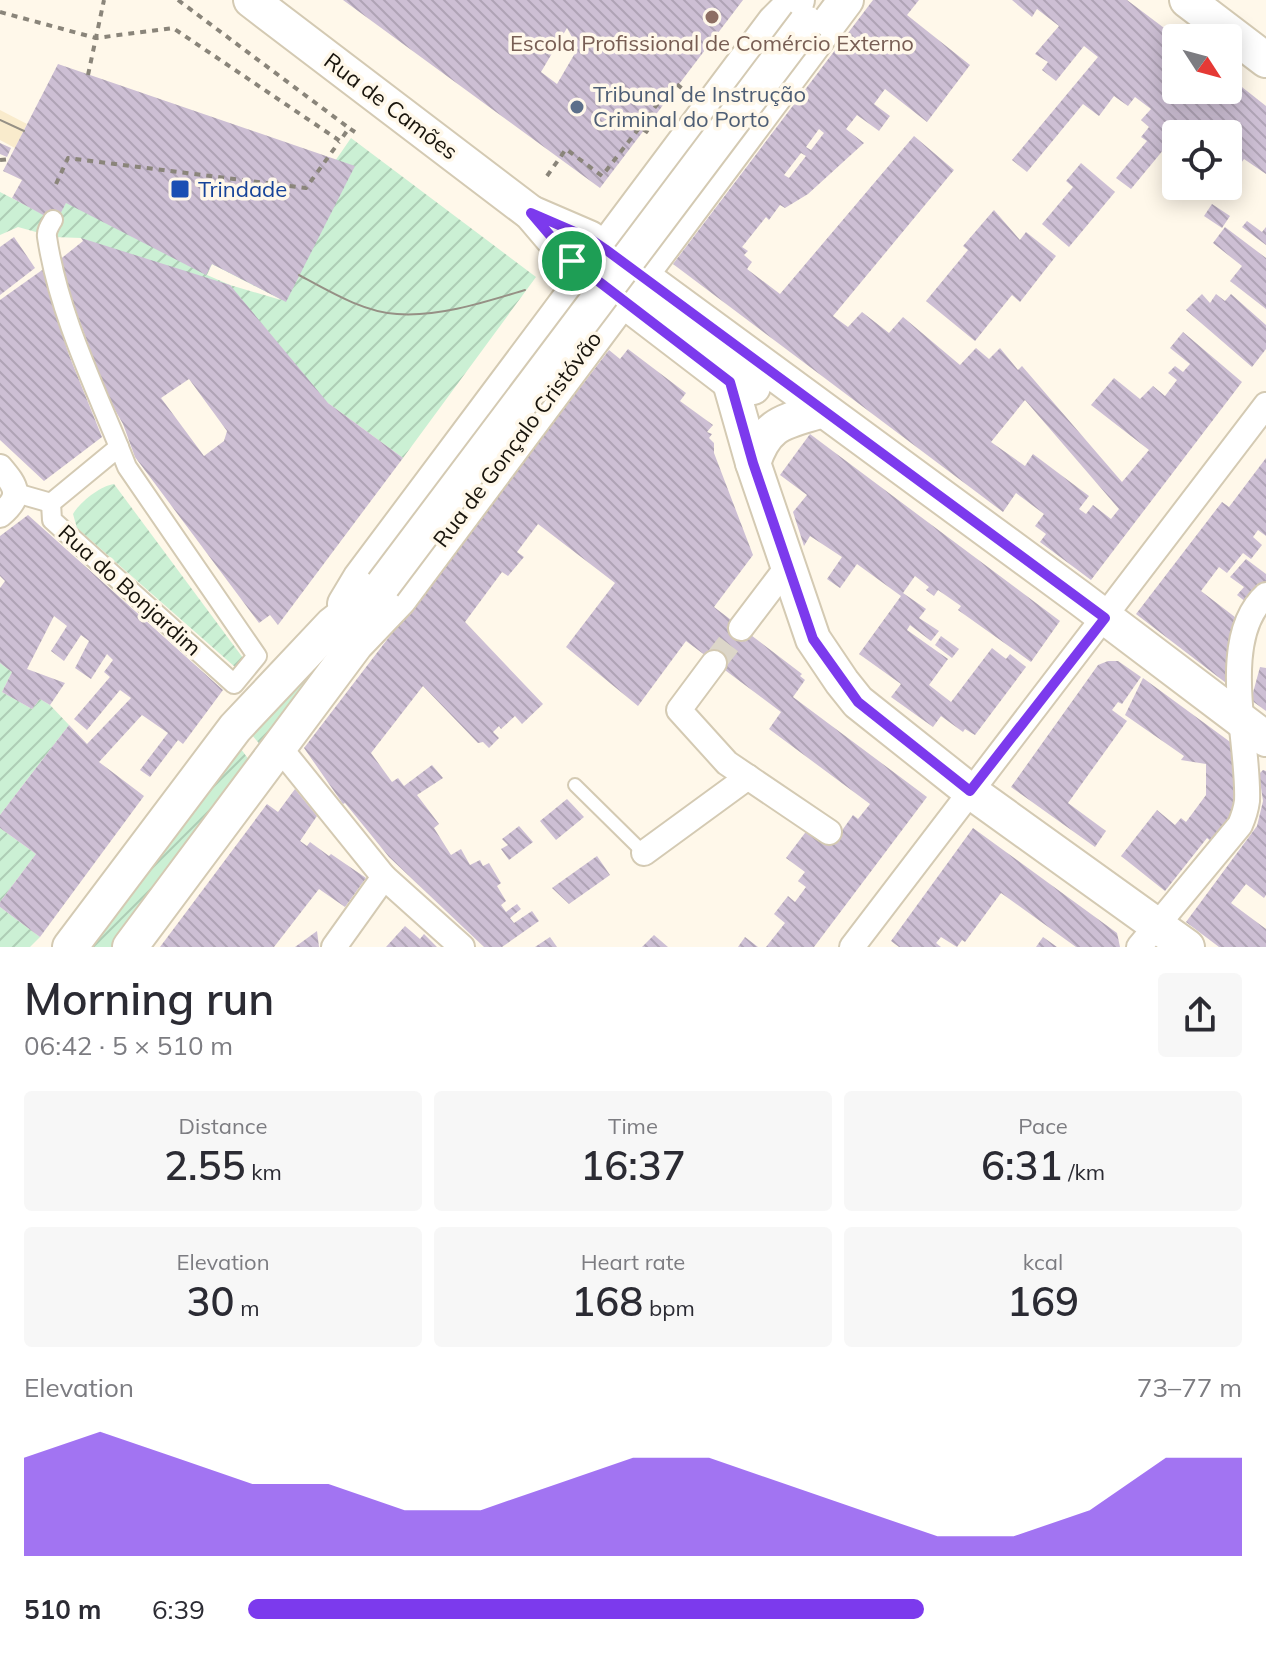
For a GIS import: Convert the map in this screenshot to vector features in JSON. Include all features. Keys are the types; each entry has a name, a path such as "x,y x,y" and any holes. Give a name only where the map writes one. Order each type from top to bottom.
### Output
{"main road":[{"name":"Rua de Camões","path":"251,0 531,213 572,261 597,261 818,406 1253,729"},
{"name":"Rua de Gonçalo Cristóvão","path":"344,634 360,579 775,22 831,0"},
{"name":"Rua de Gonçalo Cristóvão","path":"70,947 235,728 344,634 399,599 846,0"},
{"path":"1187,0 1266,60"},
{"name":"Rua de Gonçalo Cristóvão","path":"130,947 279,747 344,634 809,8"},
{"path":"665,168 663,180 666,194 677,202 699,196"},
{"name":"Rua de Camões","path":"631,286 730,382"},
{"path":"531,351 551,348 561,355 565,376"},
{"path":"730,382 818,406"},
{"path":"730,382 753,463 813,639 858,702 1149,936 1187,947"},
{"path":"753,463 763,437 773,427 818,406"}],"street":[{"path":"49,227 50,262 82,360 119,447 51,503"},
{"path":"852,947 1266,405"},
{"name":"Rua do Bonjardim","path":"16,493 51,503 52,520 234,684 257,656 127,467 119,447"},
{"path":"0,467 14,485 16,493 14,501 0,515"},
{"path":"741,628 788,566"},
{"path":"1149,936 1240,825 1247,803 1253,729 1238,690 1245,629 1254,606 1266,595"},
{"path":"714,663 679,710 727,763 829,832"},
{"path":"279,747 384,877 462,947"},
{"path":"644,853 748,777"},
{"path":"334,947 384,877"}],"lane":[{"path":"575,785 644,853"}],"path":[{"path":"88,75 104,0"},
{"path":"178,0 355,132"},
{"path":"0,12 96,38 173,28 340,141"},
{"path":"547,176 566,149 602,176 674,82 684,90"},
{"path":"640,127 650,134"},
{"path":"56,184 68,158 306,188 349,128"},
{"path":"0,160 10,159"}],"shaded area":[{"path":"0,110 27,124 15,148 0,140"}],"green space":[{"path":"351,138 536,277 403,458 328,403 81,238 54,237 18,227 0,235 0,192 56,221 86,166 304,206","holes":["212,264 281,300 207,275"]},
{"path":"114,484 243,658 235,667 77,528 73,514 76,509 97,491"},
{"path":"324,661 263,748 251,734"},
{"path":"0,663 12,672 2,692 32,709 40,699 69,725 0,815"},
{"path":"241,749 252,764 114,947 91,947"},
{"path":"0,828 36,854 0,902"},
{"path":"0,907 40,937 30,947 0,947"}],"building":[{"path":"343,0 743,0 600,188","holes":["567,28 578,48 557,84 541,72"]},
{"path":"873,0 919,0 907,15 970,65 927,122 885,89 874,104 890,116 879,131 857,115 846,129 864,143 808,194 785,208 780,205 769,220 766,217 742,247 748,251 744,255 752,262 747,269 780,294 914,136 954,170 833,316 848,327 862,312 889,333 903,317 960,365 976,348 989,359 1000,348 1018,370 1022,366 1122,482 1149,450 1091,405 1114,378 1140,399 1153,386 1165,396 1177,380 1168,373 1175,366 1183,372 1190,364 1170,348 1183,332 1242,382 1091,580 1040,542 1046,534 1035,526 1044,514 1016,493 1003,512 673,264","holes":["819,129 824,133 811,150 806,147","801,153 806,156 789,178 784,175","1025,400 1119,509 1111,519 1093,505 1086,514 1079,509 1089,496 1033,454 1025,466 991,442"]},
{"path":"1012,0 1127,0 1162,26 1162,104 1242,104 1242,87 1266,106 1266,174 1244,159 1242,162 1242,120 1162,120 1162,151 1131,189 1116,178 1147,141 1141,137 1149,127 1141,120 1151,109 1135,97 1128,106 1114,96 1099,116 1083,104 1027,172 1012,160 1098,57 1084,46 1056,81 1042,70 1048,62 1035,54 1059,26 1037,9 1032,17"},
{"name":"Trindade","path":"58,64 355,166 286,302 212,264 206,275 66,203 56,222 12,198 22,180 3,171"},
{"path":"0,143 11,148 7,157 0,154"},
{"path":"1081,163 1115,192 1069,247 1042,224 1073,187 1066,181"},
{"path":"1212,204 1230,216 1222,228 1204,216"},
{"path":"994,210 1020,240 1026,232 1056,256 1020,302 1012,295 975,341 926,301 968,250 963,246"},
{"path":"1247,221 1262,232 1266,227 1266,245 1242,227"},
{"path":"1225,227 1266,258 1266,309 1230,281 1242,266 1213,243"},
{"path":"14,237 35,268 0,295 0,247"},
{"path":"81,238 230,285 328,403 403,458 278,625 270,615 259,623 135,457 123,424 106,394 58,261 83,241","holes":["189,379 227,431 224,441 204,456 161,398"]},
{"path":"45,268 69,355 102,437 44,481 0,440 0,300"},
{"path":"1202,294 1210,303 1216,294 1225,301 1231,294 1266,325 1266,349 1252,367 1186,310"},
{"path":"628,349 686,393 680,401 713,425 707,432 712,434 709,438 714,443 714,453 753,555 714,607 802,674 800,676 805,680 793,697 927,797 814,947 766,947 785,923 774,914 788,896 795,902 806,887 798,881 805,872 786,858 808,829 831,846 853,815 858,819 870,804 769,729 781,712 686,641 638,706 566,647 615,583 538,524 517,552 524,557 508,576 502,572 465,622 543,704 522,724 515,716 501,729 499,726 493,732 499,738 489,748 483,742 478,743 423,686 371,753 392,782 398,778 404,786 432,765 443,778 417,795 439,824 434,828 451,855 461,849 470,865 480,860 483,866 489,863 501,883 497,886 506,901 501,905 506,912 517,904 521,909 510,918 514,923 532,911 539,921 502,947 484,947 389,857 343,804 304,748 609,350 620,359"},
{"path":"810,434 1060,621 1031,662 958,610 961,606 938,590 934,596 926,590 929,587 915,576 903,593 926,609 919,618 939,631 931,641 910,625 907,630 948,659 929,685 951,702 992,648 1006,659 1010,654 1026,667 975,735 965,729 963,732 941,716 933,727 891,697 901,684 859,654 901,596 857,564 840,588 827,579 842,557 810,536 804,546 793,512 807,495 780,475"},
{"path":"1266,458 1266,536 1258,530 1253,537 1262,545 1251,559 1243,553 1227,573 1219,567 1201,591 1244,624 1230,686 1136,614 1222,502 1229,507"},
{"path":"28,515 223,690 183,744 178,740 150,777 140,770 168,733 142,715 99,762 144,796 40,937 0,907 0,902 36,854 0,828 0,815 69,725 87,744 131,698 120,690 87,730 74,719 110,677 104,672 113,660 107,654 91,679 75,668 89,641 81,635 64,661 51,651 67,626 54,616 27,669 65,683 50,705 40,699 32,709 2,692 12,672 0,663 0,588 5,581 0,576 0,536"},
{"path":"1246,559 1266,574 1266,589 1251,606 1237,595 1244,587 1230,577"},
{"path":"941,636 959,649 952,658 935,645"},
{"path":"1118,661 1141,677 1122,704 1118,702 1112,710 1127,721 1068,803 1106,831 1095,847 1011,787 1098,665"},
{"path":"1260,667 1266,668 1266,711 1251,700"},
{"path":"1143,678 1237,747 1244,805 1217,846 1207,838 1165,891 1121,856 1157,810 1175,825 1181,818 1186,822 1206,795 1206,764 1181,760 1184,756 1125,715"},
{"path":"1266,771 1266,895 1264,898 1246,884 1231,903 1266,929 1266,947 1219,947 1186,922 1257,826 1263,801 1259,774"},
{"path":"295,789 317,816 300,841 307,846 310,842 366,878 345,907 319,889 274,947 160,947 267,804 278,812"},
{"path":"567,799 584,817 556,840 540,821"},
{"path":"519,826 533,842 509,860 501,849 508,845 502,839"},
{"path":"973,828 1117,933 1120,947 1076,947 1001,893 965,942 962,940 957,947 941,937 936,943 941,947 899,947 891,941"},
{"path":"597,856 610,875 569,904 552,888"},
{"path":"405,926 420,939 424,934 437,947 386,947"},
{"path":"317,931 319,947 295,947"},
{"path":"654,935 668,947 642,947"},
{"path":"550,937 557,947 535,947"},
{"path":"745,937 758,947 738,947"},
{"path":"1043,937 1057,947 1036,947"}],"tunnel":[{"path":"714,663 741,628"}],"tram line":[{"path":"0,120 24,131"},
{"path":"299,275 359,305 397,314 446,311 525,290"}],"place":[{"name":"Escola Profissional de Comércio Externo","path":"712,17"},
{"name":"Tribunal de Instrução Criminal do Porto","path":"577,107"},
{"name":"Trindade","path":"180,189"}],"route":[{"path":"531,213 589,238 605,249 1105,618 970,791 858,702 813,639 753,463 730,382 572,261 531,213"}]}
